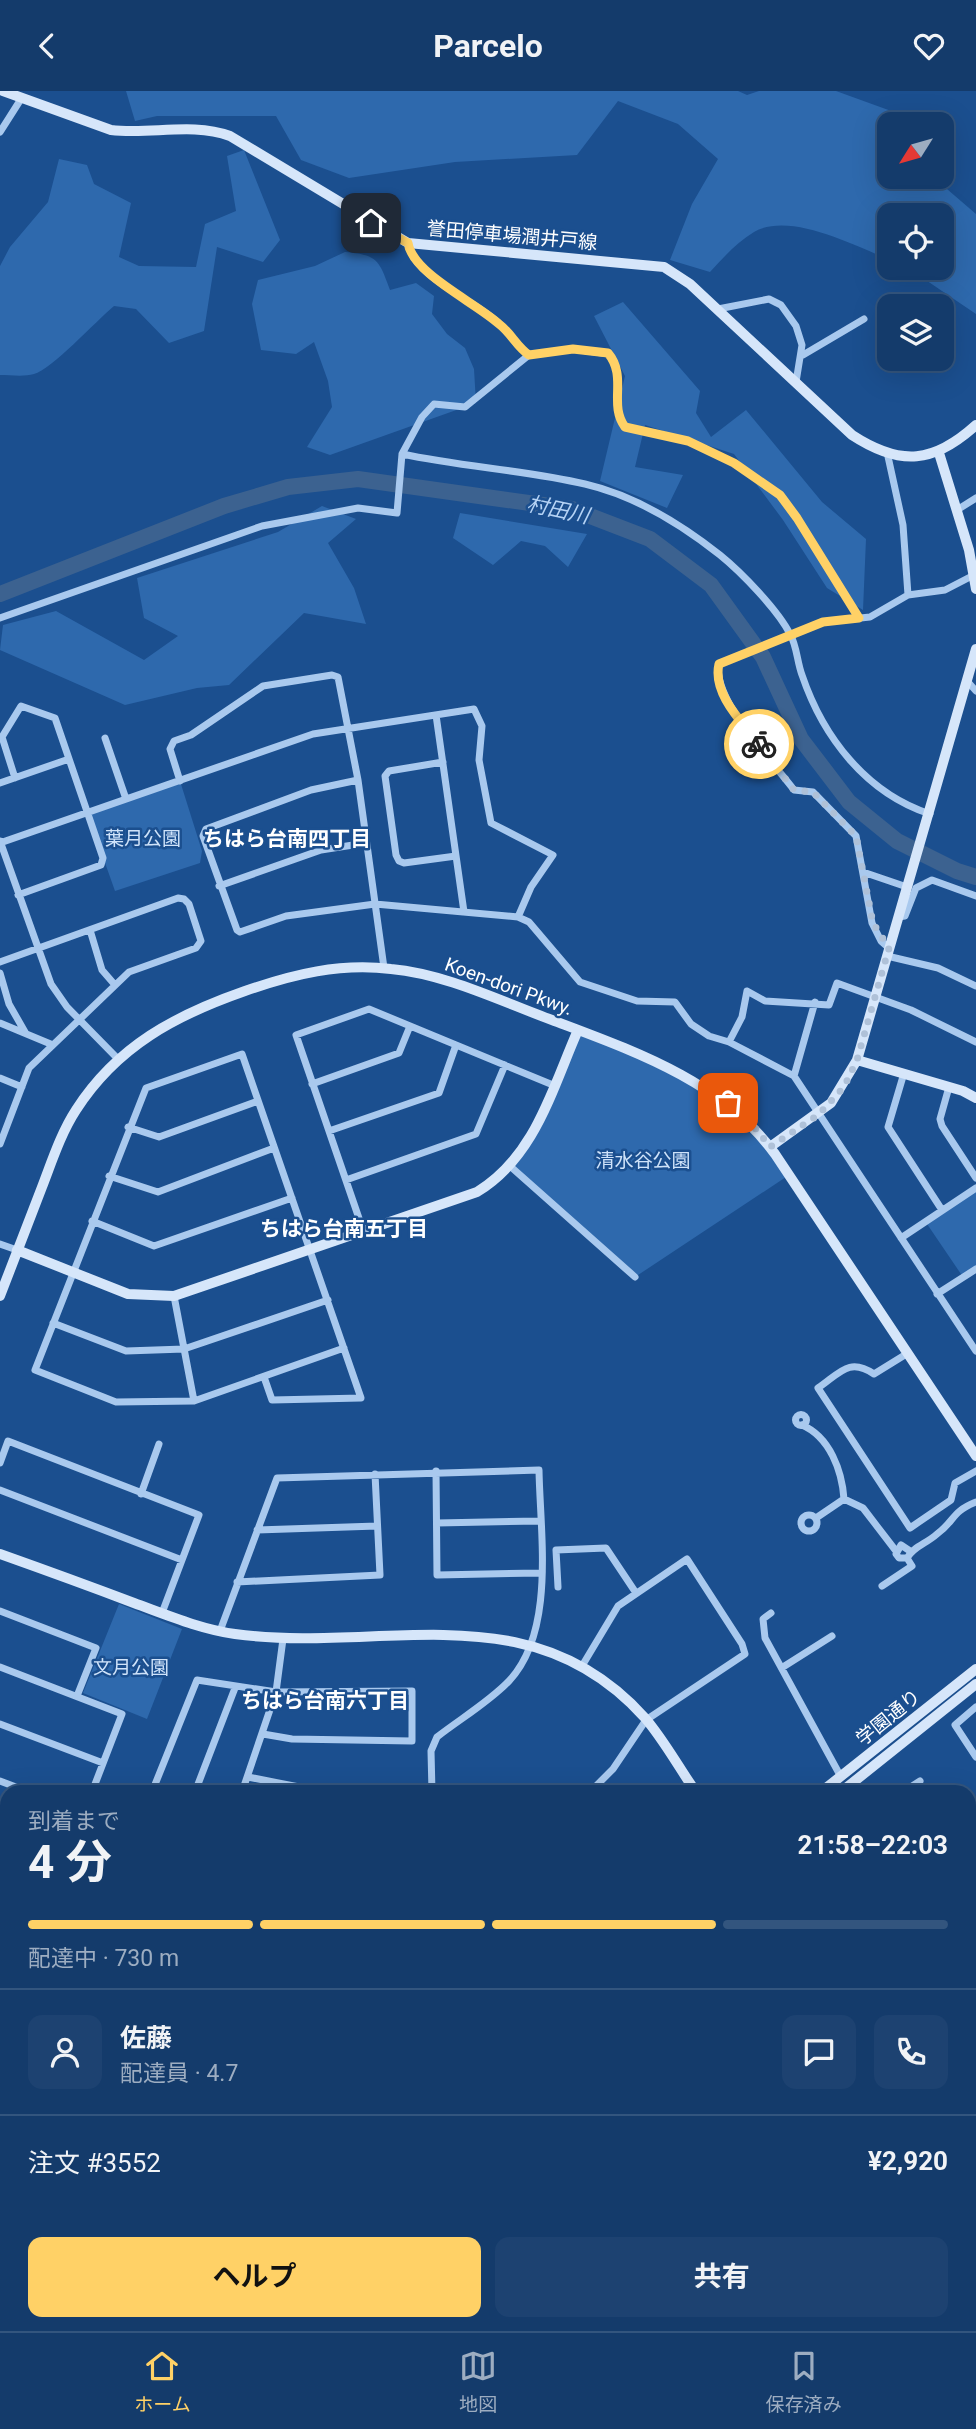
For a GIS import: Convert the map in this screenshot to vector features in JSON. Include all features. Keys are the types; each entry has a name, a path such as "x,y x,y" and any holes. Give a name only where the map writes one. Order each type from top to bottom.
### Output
{"street":[{"name":"誉田停車場潤井戸線","path":"3,91 111,130 221,132 258,150 408,243 463,250 654,264 673,271 718,309 852,435 887,452 907,456 939,453"},
{"path":"0,132 21,99"},
{"path":"408,243 414,260 434,278 494,319 529,355"},
{"path":"718,309 758,299 776,302 796,326 803,355 796,382"},
{"path":"803,355 864,319"},
{"path":"0,618 262,526 358,508 397,513 402,454 427,409 437,404 465,407 529,355 573,349 608,353 618,369 618,413 625,427 688,441 734,463 780,495 859,618"},
{"path":"976,425 939,453 957,510 975,584 908,595 870,617 823,622 719,664 717,673 728,704 794,790 813,792 856,836 873,923 888,952 938,968 976,986"},
{"path":"887,452 903,524 908,595"},
{"path":"402,454 577,482 624,498 670,521 722,557 791,635 812,700 848,759 884,792 909,807 930,814"},
{"path":"957,510 976,498"},
{"path":"770,1147 818,1115 838,1094 857,1060 976,649"},
{"path":"180,781 171,744 191,735 263,686 332,675 338,677 358,780 383,968"},
{"path":"968,682 976,691"},
{"path":"15,778 2,737 21,706 55,718 103,858 101,865 18,895"},
{"path":"118,1059 79,1020 51,984 0,842 313,734 467,709 478,713 482,726 479,760 491,823 553,855 531,887 518,917"},
{"path":"436,715 464,912"},
{"path":"105,738 126,799"},
{"path":"0,783 69,759"},
{"path":"443,762 389,771 385,776 399,861 404,863 456,856"},
{"path":"358,780 311,790 206,829 203,836 219,885 234,926 240,932 286,916 375,904 518,917 529,922 580,982 638,1002 675,1002 691,1024 709,1036 729,1042 793,1076 976,1351"},
{"path":"219,885 321,850 366,843"},
{"path":"863,872 907,887"},
{"path":"898,917 905,916 916,888 932,880 976,896"},
{"path":"0,962 178,898 189,904 201,941 199,945 129,972 29,1068 0,1144"},
{"path":"90,930 102,970 115,985"},
{"name":"Koen-dori Pkwy.","path":"0,1296 66,1128 90,1090 118,1059 176,1018 272,982 334,968 383,968 443,980 578,1030 659,1063 717,1095 739,1112 770,1147 974,1449"},
{"path":"0,973 9,1004 25,1033"},
{"path":"729,1042 742,1017 747,991 765,1001 816,1002 829,1005 837,983 911,1010 976,1042"},
{"path":"793,1076 816,1002"},
{"path":"363,1230 296,1035 369,1009 553,1085"},
{"path":"0,1024 53,1045"},
{"path":"312,1084 399,1053 410,1026"},
{"path":"0,1244 128,1294 174,1296 477,1192 510,1166 528,1144 578,1030"},
{"path":"329,1131 439,1093 456,1045"},
{"path":"264,1377 271,1400 361,1398 328,1300 310,1248 274,1149 242,1053 146,1088 109,1175 35,1370 116,1402 194,1401 344,1348"},
{"path":"857,1060 949,1087 976,1098"},
{"path":"346,1180 476,1134 505,1065"},
{"path":"904,1073 888,1127 942,1210"},
{"path":"0,1078 22,1087"},
{"path":"949,1087 940,1119 942,1126 976,1178"},
{"path":"128,1127 159,1137 258,1101"},
{"path":"109,1175 158,1192 274,1149"},
{"path":"510,1166 635,1277"},
{"path":"901,1238 976,1188"},
{"path":"92,1221 154,1246 292,1198"},
{"path":"937,1294 976,1269"},
{"path":"174,1296 194,1401"},
{"path":"53,1323 126,1352 184,1349 328,1300"},
{"path":"908,1353 874,1374 863,1366 851,1365 818,1388 910,1528 951,1500 956,1483 976,1471"},
{"path":"802,1425 815,1431 842,1472 844,1499"},
{"path":"0,1463 8,1441 199,1515 162,1613"},
{"path":"141,1494 159,1444"},
{"path":"220,1631 277,1478 539,1469 542,1602 530,1645 509,1681 437,1737 430,1751 432,1785"},
{"path":"436,1471 437,1575 540,1573"},
{"path":"237,1582 380,1575 375,1474"},
{"path":"0,1490 182,1560"},
{"path":"816,1518 844,1499"},
{"path":"844,1499 863,1508 899,1558 939,1534 958,1510 976,1502"},
{"path":"437,1523 540,1521"},
{"path":"257,1530 377,1526"},
{"path":"882,1586 912,1566 904,1545 895,1551"},
{"path":"558,1587 556,1550 607,1548 636,1593"},
{"path":"0,1554 162,1613 220,1631 283,1639 484,1636 530,1645 582,1666 607,1683 646,1720 691,1785"},
{"path":"582,1666 618,1607 687,1559 742,1644 745,1654 646,1720 613,1769 597,1785"},
{"path":"0,1611 96,1648 77,1696"},
{"path":"771,1613 762,1619 762,1628 841,1777"},
{"path":"783,1667 832,1636"},
{"path":"245,1785 276,1692 283,1639"},
{"path":"0,1667 122,1714 95,1785"},
{"name":"学園通り","path":"830,1785 976,1669"},
{"path":"156,1785 197,1681 276,1692 412,1691 412,1741 292,1739 263,1734"},
{"name":"学園通り","path":"850,1785 976,1683"},
{"path":"198,1785 235,1688"},
{"path":"976,1707 955,1725 976,1757"},
{"path":"0,1724 103,1763"},
{"path":"248,1777 289,1785"},
{"path":"914,1785 920,1781"}],"green space":[{"path":"126,91 738,91 747,95 759,91 836,91 894,112 877,112 877,189 947,189 976,214 976,314 954,299 954,294 946,294 926,280 954,280 954,203 877,203 877,254 822,233 785,226 754,232 736,245 710,272 670,260 692,204 718,159 678,124 618,101 577,155 455,162 349,178 301,160 276,116 157,116 135,121"},
{"path":"244,150 280,240 263,262 217,247 204,331 169,343 136,309 114,306 42,371 26,375 0,375 0,266 10,247 48,202 59,159 87,165 94,184 131,203 119,257 139,266 196,267 205,224 236,211 227,156"},
{"path":"345,252 371,257 376,261 390,290 416,283 434,296 432,314 447,334 465,348 474,369 476,403 330,455 307,447 332,407 328,381 314,342 296,354 261,350 252,304 258,280 315,266"},
{"path":"623,302 700,391 696,413 711,437 746,410 822,502 866,539 863,610 827,588 783,520 734,454 645,425 635,467 683,475 667,508 600,481 625,376 594,316"},
{"path":"322,506 356,519 328,543 354,588 366,624 304,613 229,685 197,688 125,705 0,650 3,625 56,611 144,660 178,636 144,618 137,578 278,532"},
{"path":"460,513 587,534 568,567 545,546 521,541 493,565 453,538"},
{"name":"葉月公園","path":"180,781 202,851 200,863 115,891 87,812"},
{"name":"清水谷公園","path":"578,1030 717,1095 789,1175 635,1277 510,1166 528,1144"},
{"path":"976,1188 976,1268 963,1277 925,1221"},
{"name":"文月公園","path":"119,1604 182,1629 147,1719 83,1693"}],"waterway":[{"name":"村田川","path":"0,594 224,506 288,487 358,479 572,509 650,539 711,585 763,657 801,739 849,802 897,841 957,871 976,877"}],"way so far":[{"path":"728,1103 757,1130 770,1147 818,1115 831,1103 844,1087 857,1060 889,948 881,941 873,923 860,845 856,836 813,792 794,790 759,744"}],"district":[{"name":"ちはら台南四丁目","path":"287,839"},
{"name":"ちはら台南五丁目","path":"344,1229"},
{"name":"ちはら台南六丁目","path":"325,1701"}],"route":[{"path":"371,223 408,243 414,260 434,278 466,297 505,328 529,355 573,349 608,353 618,369 617,405 619,418 625,427 688,441 705,448 734,463 780,495 788,504 859,618 823,622 719,664 717,673 728,704 759,744"}]}
